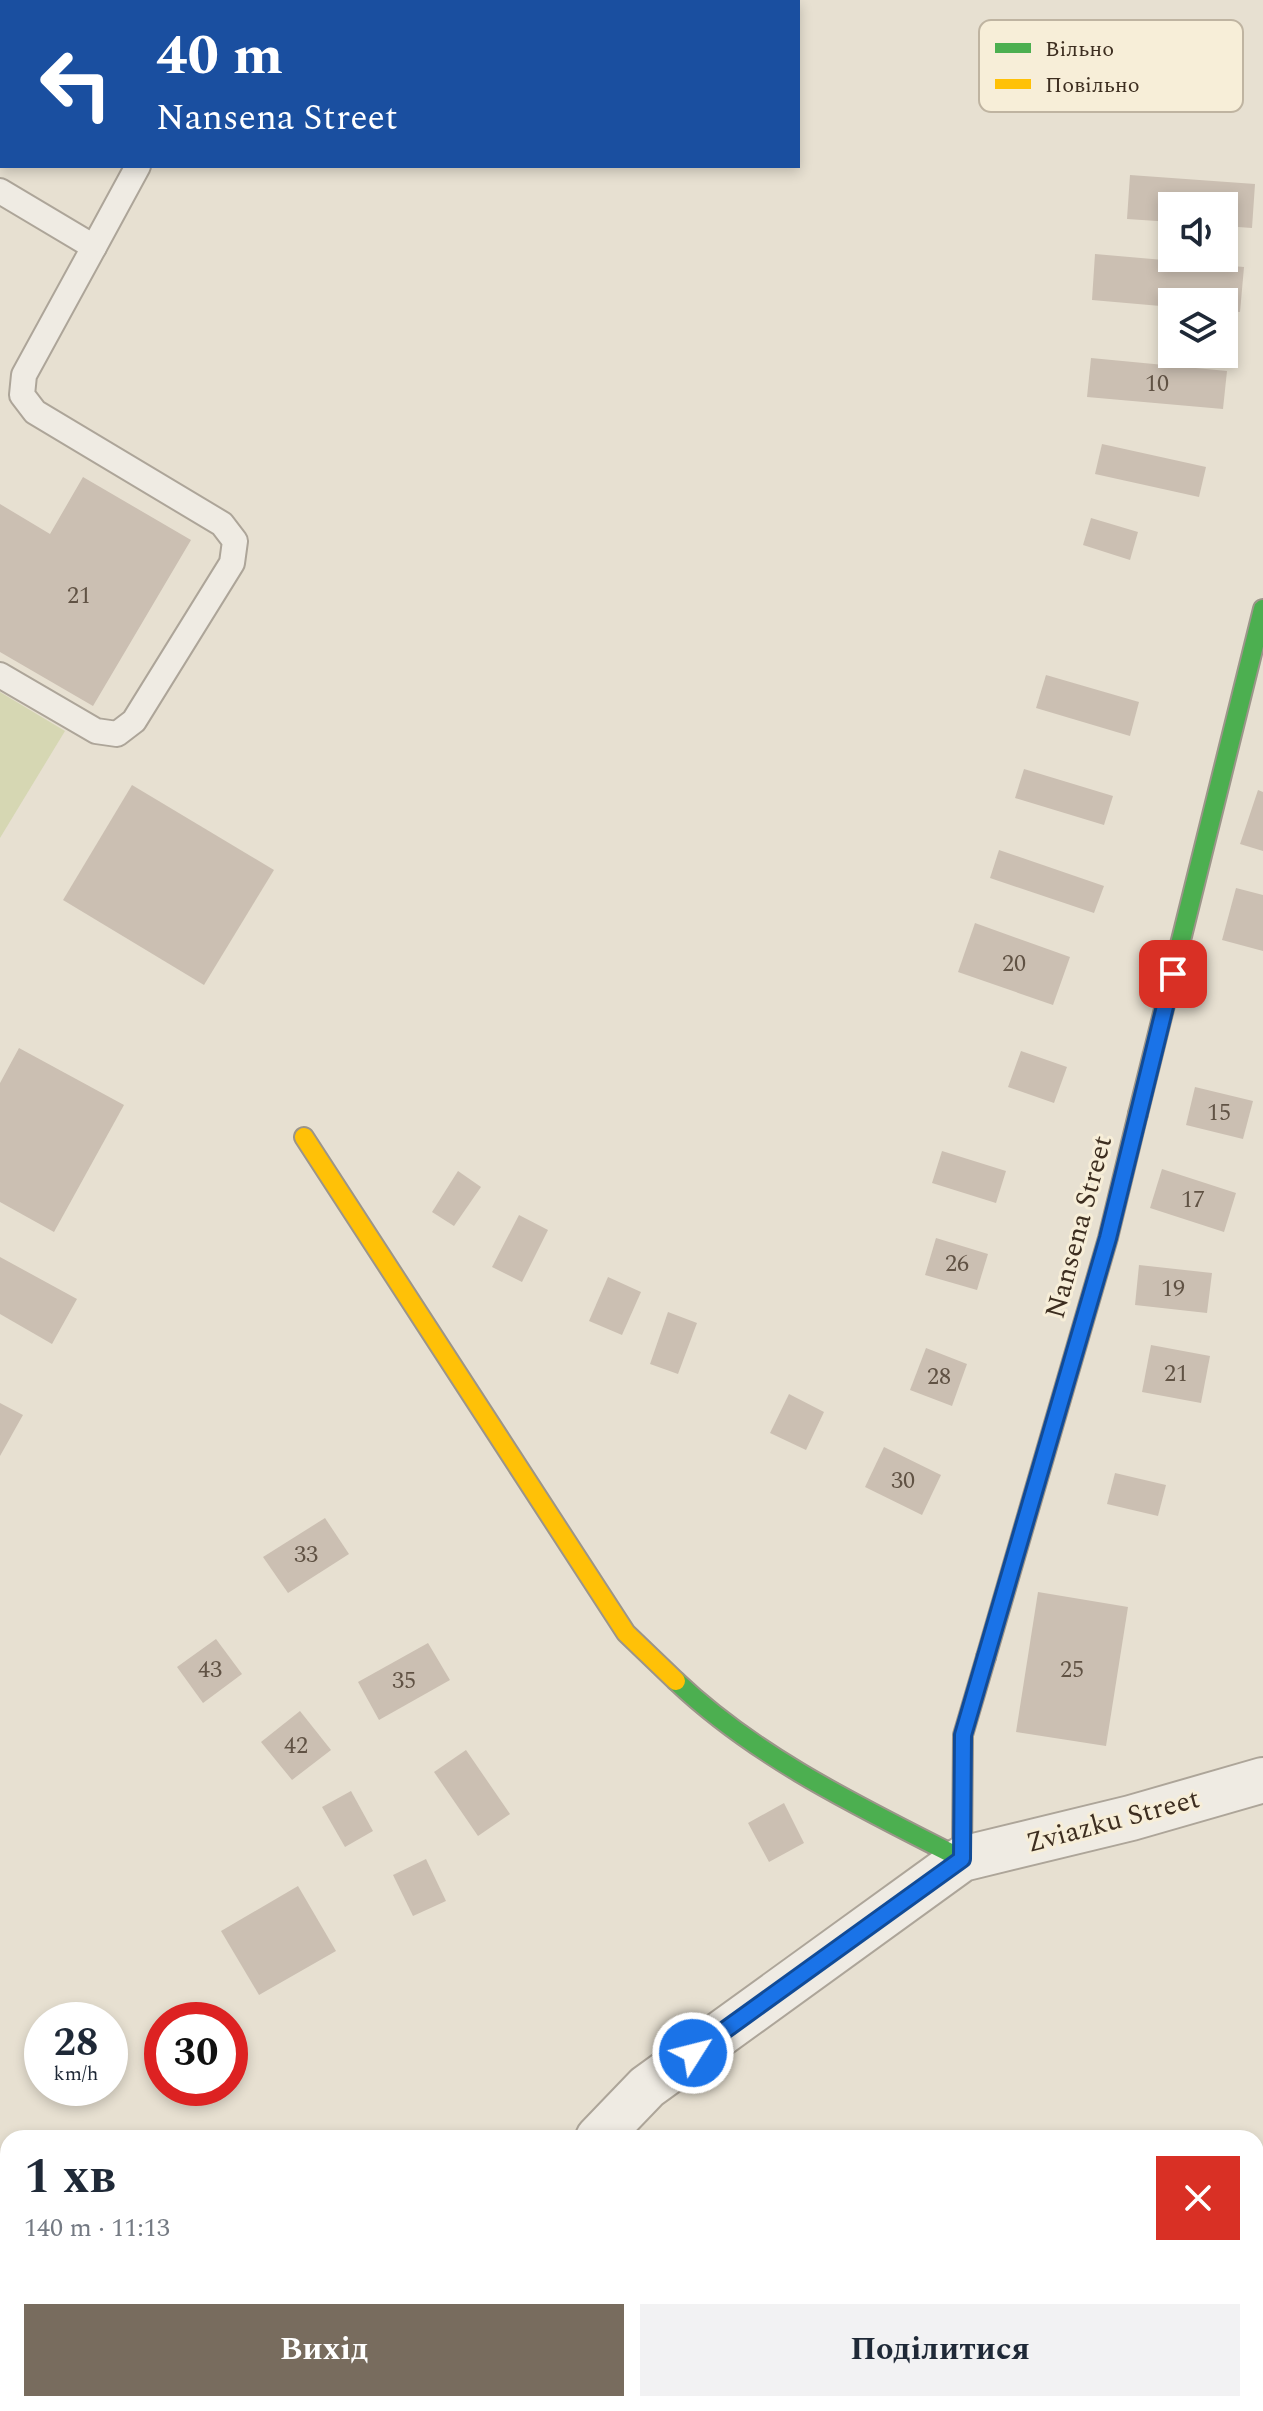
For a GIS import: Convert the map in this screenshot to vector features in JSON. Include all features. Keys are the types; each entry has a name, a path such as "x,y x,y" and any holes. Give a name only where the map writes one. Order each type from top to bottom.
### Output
{"street":[{"name":"Nansena Street","path":"962,1859 963,1735 1108,1238 1263,609"},
{"path":"304,1137 626,1633 701,1705 808,1780 962,1859 647,2087 606,2130"},
{"name":"Zviazku Street","path":"962,1859 1131,1818 1263,1780"}],"lane":[{"path":"0,675 96,731 117,734 134,721 232,563 235,541 222,524 35,412 22,395 24,375 137,168"},
{"path":"0,191 94,247"}],"green space":[{"path":"0,692 65,731 0,838"}],"building":[{"path":"1130,175 1255,184 1252,228 1238,227 1238,192 1158,192 1158,221 1127,219"},
{"path":"1095,254 1158,259 1158,272 1238,272 1238,266 1244,267 1240,312 1238,288 1158,288 1158,306 1092,300"},
{"path":"1091,358 1158,364 1158,368 1227,371 1223,409 1087,397"},
{"path":"1102,444 1206,467 1199,497 1095,474"},
{"path":"83,477 191,540 93,706 0,652 0,504 50,534"},
{"path":"1091,518 1138,532 1130,560 1083,545"},
{"path":"1046,675 1139,702 1130,736 1036,708"},
{"path":"1024,769 1113,796 1104,825 1015,798"},
{"path":"132,785 274,870 204,985 63,900"},
{"path":"1258,790 1263,792 1263,851 1240,844"},
{"path":"999,850 1104,886 1094,913 990,878"},
{"path":"1236,888 1263,895 1263,951 1222,940"},
{"path":"975,923 1070,957 1053,1005 958,972"},
{"path":"19,1048 124,1105 54,1232 0,1202 0,1083"},
{"path":"1021,1051 1067,1067 1054,1103 1008,1087"},
{"path":"1195,1087 1253,1101 1243,1139 1186,1125"},
{"path":"942,1151 1006,1171 996,1203 932,1183"},
{"path":"1162,1169 1236,1193 1224,1232 1150,1208"},
{"path":"458,1171 481,1187 454,1226 432,1212"},
{"path":"519,1215 548,1230 522,1282 492,1267"},
{"path":"936,1238 988,1254 977,1290 925,1275"},
{"path":"0,1257 77,1299 52,1344 0,1314"},
{"path":"1139,1265 1212,1273 1207,1313 1135,1305"},
{"path":"608,1277 641,1292 622,1335 589,1321"},
{"path":"668,1312 697,1323 678,1374 650,1364"},
{"path":"1151,1345 1210,1356 1201,1403 1142,1392"},
{"path":"926,1348 967,1364 952,1406 910,1390"},
{"path":"789,1394 824,1412 806,1450 770,1433"},
{"path":"0,1403 23,1415 0,1456"},
{"path":"884,1447 941,1475 922,1515 865,1487"},
{"path":"1115,1473 1166,1485 1158,1516 1107,1504"},
{"path":"325,1518 349,1554 288,1593 263,1557"},
{"path":"1038,1592 1128,1607 1106,1746 1016,1732"},
{"path":"216,1639 242,1674 203,1703 177,1667"},
{"path":"428,1643 450,1680 379,1720 358,1682"},
{"path":"300,1711 331,1750 292,1780 261,1742"},
{"path":"466,1750 510,1814 478,1836 434,1772"},
{"path":"351,1791 373,1831 345,1847 322,1807"},
{"path":"784,1803 804,1843 769,1862 748,1823"},
{"path":"426,1859 446,1901 413,1916 393,1875"},
{"path":"298,1886 336,1951 259,1995 221,1931"}],"traffic: fast":[{"path":"1138,1114 1263,609"},
{"path":"676,1681 741,1735 776,1758 849,1801 962,1859 963,1735 986,1657"}],"traffic: slow":[{"path":"986,1657 1108,1238 1138,1114"},
{"path":"304,1137 626,1633 676,1681"}],"route":[{"path":"693,2053 962,1859 963,1735 1108,1238 1173,974"}]}
